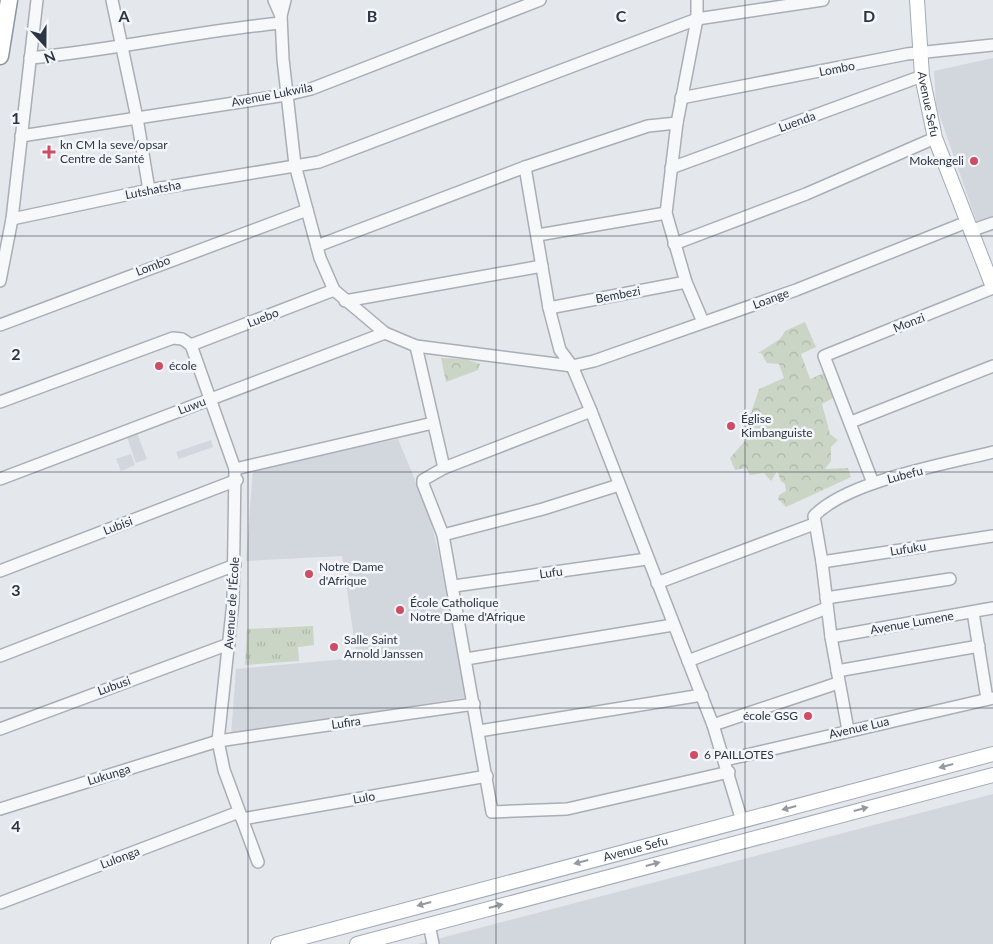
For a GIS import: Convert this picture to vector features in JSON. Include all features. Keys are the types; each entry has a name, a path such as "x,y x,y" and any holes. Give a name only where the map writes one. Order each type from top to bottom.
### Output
{"highway":[{"path":"0,56 9,0"}],"main road":[{"name":"Avenue Sefu","path":"917,0 922,76 935,138 993,288"},
{"name":"Avenue Sefu","path":"278,944 993,754"},
{"name":"Avenue Sefu","path":"361,943 993,774"},
{"path":"359,921 361,943"}],"street":[{"path":"0,281 12,220 37,0"},
{"path":"112,0 137,118 149,190"},
{"path":"274,0 281,20"},
{"path":"285,0 281,20 286,95 295,165 317,246 334,290 385,333 416,346 572,366"},
{"name":"Avenue Lukwila","path":"21,136 286,95 312,89 540,0"},
{"path":"697,0 697,19 677,123 666,213 686,282 703,322"},
{"name":"Lutshatsha","path":"12,220 149,190 319,162 697,19 822,0"},
{"path":"30,58 122,48 281,20"},
{"name":"Lombo","path":"681,98 907,54 993,45"},
{"name":"Luenda","path":"671,168 922,76"},
{"path":"317,246 525,167 648,126 677,123"},
{"path":"674,244 806,194 935,138"},
{"path":"525,167 549,308 560,350 572,366 591,411 647,559 714,725 742,821"},
{"name":"Lombo","path":"0,325 307,210"},
{"path":"538,235 666,213"},
{"name":"Loange","path":"572,366 594,361 968,227 993,223"},
{"path":"345,300 542,266"},
{"name":"Bembezi","path":"549,308 686,282"},
{"name":"Monzi","path":"851,422 824,356 993,288"},
{"name":"Luebo","path":"191,345 334,290"},
{"name":"Luwu","path":"0,479 385,333"},
{"path":"0,402 173,338 182,339 191,345"},
{"name":"Avenue de l'École","path":"191,345 236,475 235,565 229,644 218,741 224,770 258,862"},
{"path":"416,346 444,468"},
{"path":"873,484 851,422 993,366"},
{"path":"486,776 454,586 443,535 423,484 426,477 444,468 591,411"},
{"name":"Lubisi","path":"0,570 236,475 433,424"},
{"name":"Lubefu","path":"814,524 814,516 821,509 873,484 993,452"},
{"path":"443,535 543,509 619,485"},
{"path":"657,583 814,524 822,562 831,637 848,730"},
{"name":"Lufuku","path":"822,562 993,536"},
{"name":"Lufu","path":"454,586 647,559"},
{"path":"0,656 235,565"},
{"path":"688,661 826,603 950,579"},
{"name":"Avenue Lumene","path":"831,637 993,608"},
{"path":"973,612 990,698"},
{"path":"466,659 673,625"},
{"name":"Lubusi","path":"0,728 229,644"},
{"path":"714,725 838,677 979,646"},
{"path":"479,731 702,695"},
{"name":"Avenue Lua","path":"486,776 492,812 567,809 727,766 848,730 990,698"},
{"name":"Lufira","path":"218,741 474,704"},
{"name":"Lukunga","path":"0,809 218,741"},
{"name":"Lulo","path":"240,815 486,776"},
{"name":"Lulonga","path":"0,902 240,815"},
{"path":"429,924 433,944"}],"shaded area":[{"name":"Mokengeli","path":"993,58 993,217 977,223 936,105 934,71"},
{"path":"137,433 147,459 136,463 127,437"},
{"name":"École Catholique Notre Dame d'Afrique","path":"398,439 429,514 467,697 231,736 236,669 357,658 342,556 246,561 253,469"},
{"path":"211,440 213,447 179,459 176,452"},
{"path":"131,454 135,465 121,471 116,459"},
{"path":"993,794 993,944 418,944"}],"green space":[{"path":"805,322 816,347 801,354 810,379 827,372 835,397 822,404 830,434 838,440 831,447 831,461 825,469 848,468 851,477 786,507 778,499 779,495 786,491 785,484 781,481 777,471 771,481 764,473 750,475 746,468 735,470 730,458 746,440 743,427 751,413 759,389 784,378 779,364 767,363 761,353 758,353 780,339 785,331"},
{"path":"441,358 466,359 480,364 478,370 446,382"},
{"path":"313,626 314,645 298,647 299,661 245,665 247,629"}],"place":[{"name":"kn CM la seve/opsar Centre de Santé","path":"49,152"},
{"name":"Mokengeli","path":"974,161"},
{"name":"école","path":"159,366"},
{"name":"Église Kimbanguiste","path":"731,426"},
{"name":"Notre Dame d'Afrique","path":"309,574"},
{"name":"École Catholique Notre Dame d'Afrique","path":"400,610"},
{"name":"Salle Saint Arnold Janssen","path":"334,647"},
{"name":"école GSG","path":"808,716"},
{"name":"6 PAILLOTES","path":"694,755"}]}
